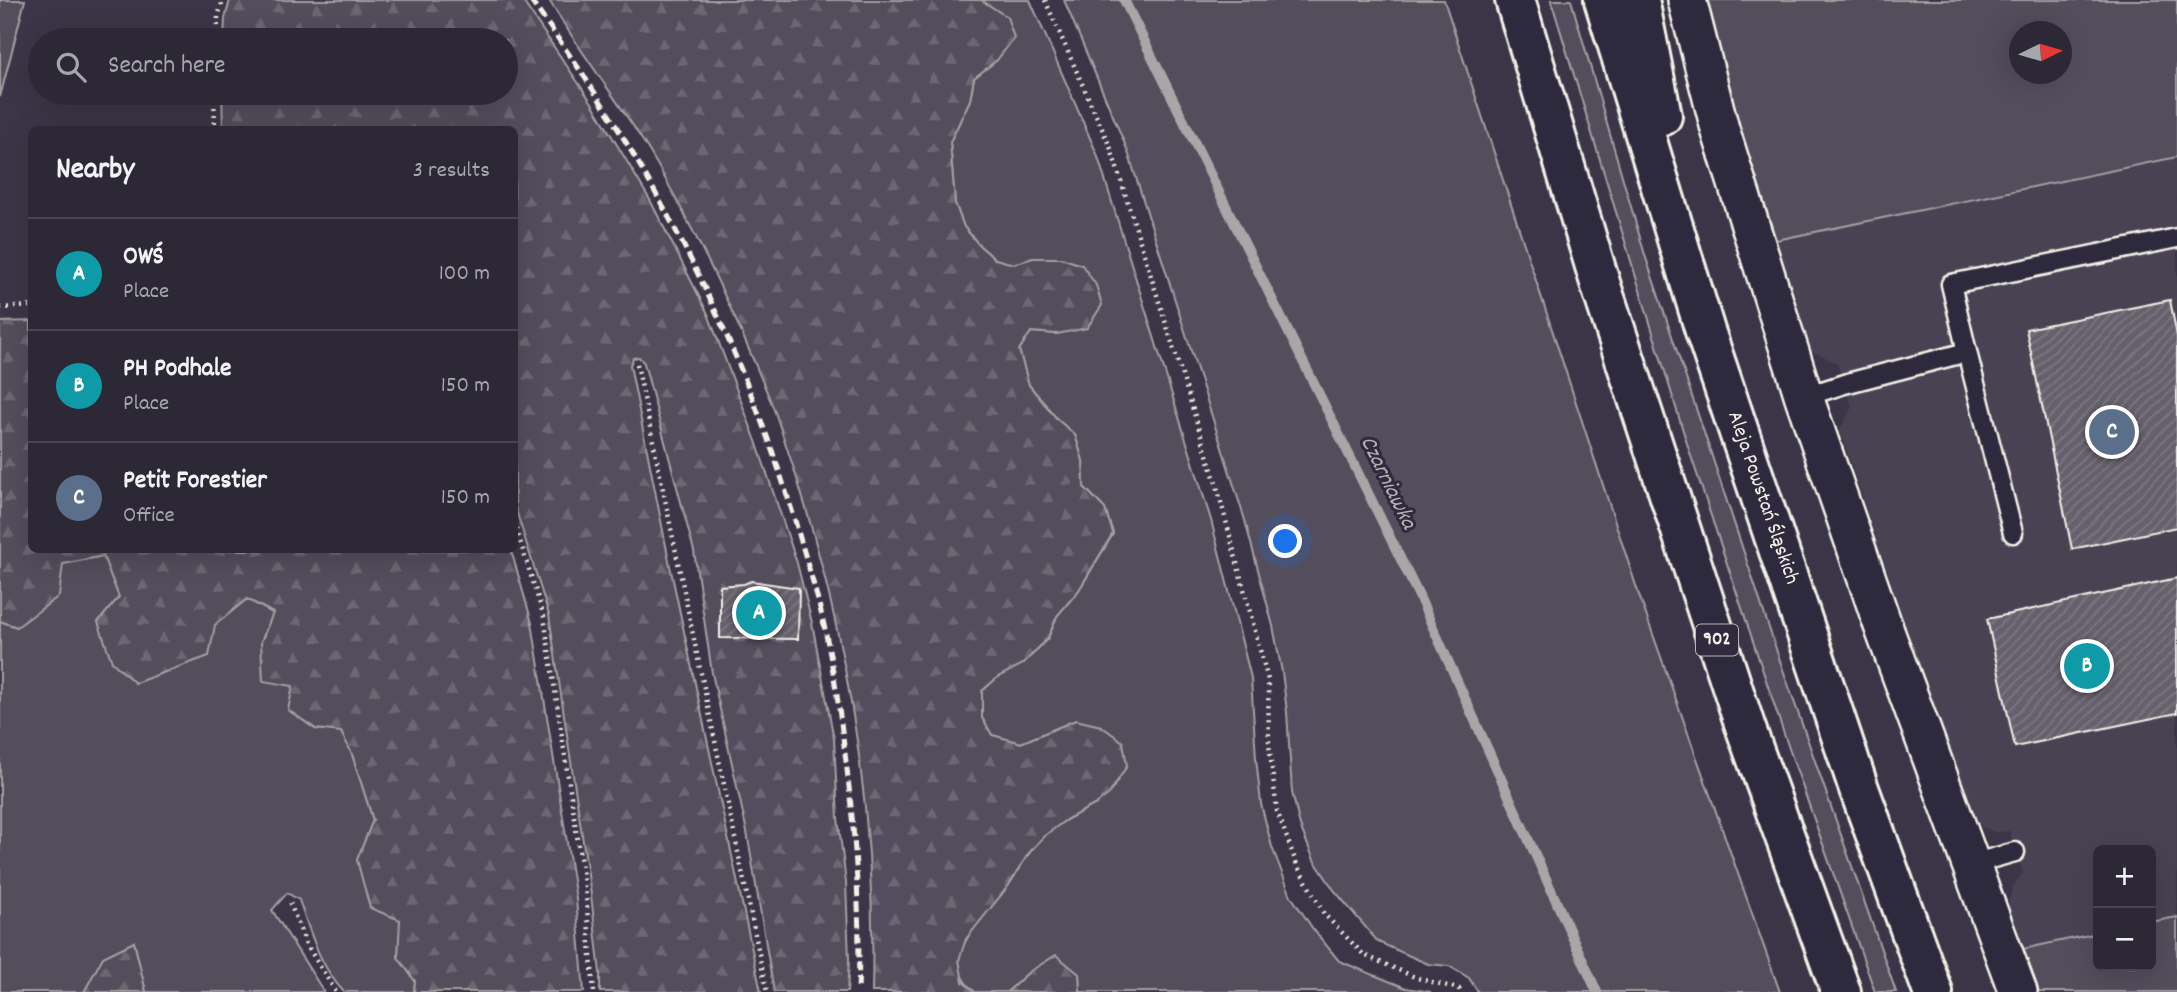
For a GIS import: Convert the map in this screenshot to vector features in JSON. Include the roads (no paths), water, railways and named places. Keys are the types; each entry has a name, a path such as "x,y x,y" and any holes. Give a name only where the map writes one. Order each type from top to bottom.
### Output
{"main road":[{"path":"1491,0 1601,286"},
{"name":"902","path":"1515,0 1601,286 1746,729 1841,992"},
{"name":"Aleja Powstań Śląskich","path":"1605,0 1705,331 1858,786 1933,992"},
{"path":"1639,0 1705,331"}],"street":[{"path":"1687,0 1720,129 1804,397 1886,635 2018,992"}],"lane":[{"path":"2013,533 1951,284 2177,238"},
{"path":"1804,397 1967,352"},
{"path":"1972,864 2015,852"}],"waterway":[{"name":"Czarniawka","path":"1124,0 1418,594 1597,992"}],"railway":[{"path":"530,0 613,120 684,247 745,380 794,517 824,625 843,740 857,885 858,992"}],"place":[{"name":"Petit Forestier","path":"2112,432"},
{"name":"OWŚ","path":"759,613"},
{"name":"PH Podhale","path":"2087,666"}]}
